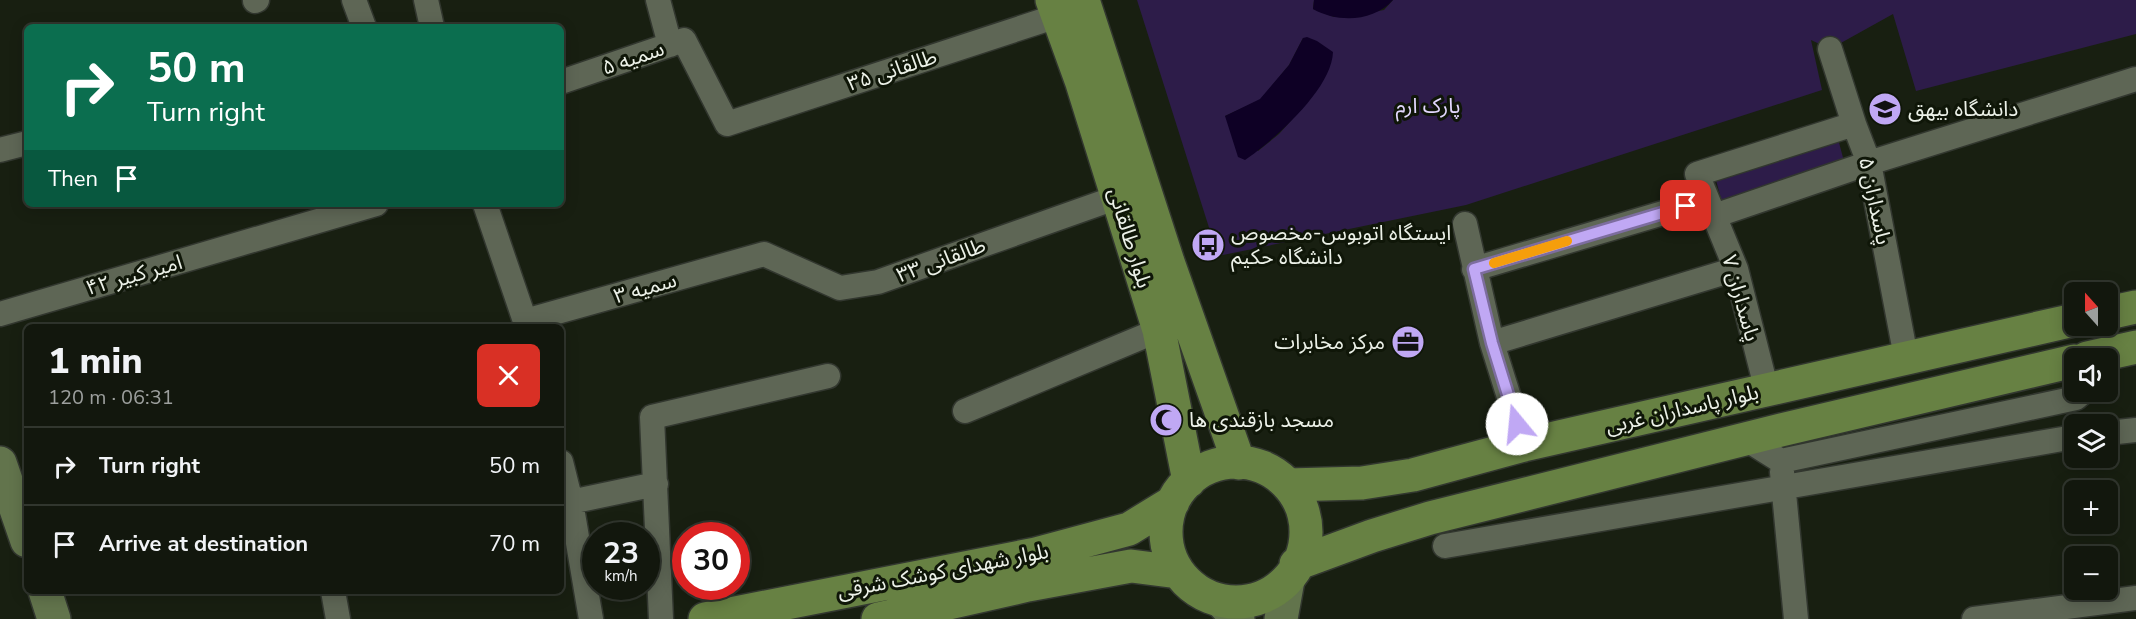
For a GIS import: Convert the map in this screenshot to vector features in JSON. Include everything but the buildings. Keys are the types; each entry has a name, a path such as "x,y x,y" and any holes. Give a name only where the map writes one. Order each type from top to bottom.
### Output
{"main road":[{"name":"بلوار طالقانی","path":"1064,5 1082,82 1159,330 1181,491"},
{"name":"بلوار طالقانی","path":"1064,5 1168,262 1239,463"},
{"path":"2118,311 2136,307"},
{"name":"بلوار پاسداران غربی","path":"1288,485 1362,483 1413,475 1524,445 2064,322"},
{"name":"بلوار پاسداران غربی","path":"1292,572 1430,518 1746,439 2064,364"},
{"path":"1239,463 1266,469 1288,485 1296,496 1306,522 1307,536 1304,550 1292,572 1277,590 1257,599 1236,602 1230,610 1190,585 1178,572 1171,559 1166,530 1181,491 1212,467 1239,463"},
{"path":"0,464 22,509"},
{"name":"بلوار شهدای کوشک شرقی","path":"705,619 777,611 1036,554 1129,529 1181,491"},
{"name":"بلوار شهدای کوشک شرقی","path":"889,618 1028,585 1131,566 1178,572"},
{"path":"1281,619 1292,572"},
{"path":"46,594 53,619"}],"street":[{"path":"354,0 363,24"},
{"path":"426,0 431,24"},
{"path":"658,0 670,45"},
{"name":"طالقانی ۳۵","path":"727,124 1064,5"},
{"name":"سمیه ۵","path":"564,81 684,40 727,124"},
{"name":"پاسداران ۵","path":"1830,49 1869,163 1906,357"},
{"path":"1474,269 1710,208 1869,163 2136,79"},
{"name":"پاسداران ۷","path":"1767,391 1736,269 1697,174 1854,124"},
{"path":"0,150 24,143"},
{"name":"طالقانی ۳۳","path":"764,254 840,288 878,282 1118,197"},
{"name":"امیر کبیر ۴۲","path":"0,314 366,207"},
{"path":"486,207 526,324"},
{"path":"1465,224 1492,343 1524,445"},
{"name":"سمیه ۳","path":"526,324 764,254"},
{"path":"1492,343 1736,269"},
{"path":"965,411 1159,330"},
{"path":"661,619 652,417 828,376"},
{"path":"1746,439 1781,461 2064,401"},
{"path":"2118,432 2136,430"},
{"path":"1445,546 2064,439"},
{"path":"1781,461 1796,619"},
{"path":"566,503 656,484"},
{"path":"564,487 591,619"},
{"path":"334,594 338,619"},
{"path":"1974,619 2136,598"}],"green space":[{"name":"پارک ارم","path":"1137,0 1314,0 1313,9 1334,17 1345,17 1384,10 1393,0 2136,0 2136,34 1916,91 1893,14 1830,49 1811,40 1822,90 1466,205 1218,256","holes":["1303,38 1297,114 1279,134 1258,151 1225,116 1260,100 1289,65"]},
{"path":"1837,135 1846,169 1723,206 1714,173"}],"shaded area":[{"path":"1314,0 1393,0 1376,13 1344,18 1333,17 1313,9"},
{"path":"1307,37 1333,52 1323,82 1300,112 1271,140 1245,160 1238,157 1225,116 1260,99 1289,65 1303,38"}],"slow traffic":[{"path":"1494,263 1567,241"}],"place":[{"name":"دانشگاه بیهق","path":"1885,109"},
{"name":"ایستگاه اتوبوس-مخصوص دانشگاه حکیم","path":"1208,245"},
{"name":"مرکز مخابرات","path":"1408,342"},
{"name":"مسجد بازقندی ها","path":"1166,420"}],"route":[{"path":"1517,424 1492,343 1474,269 1686,206"}]}
